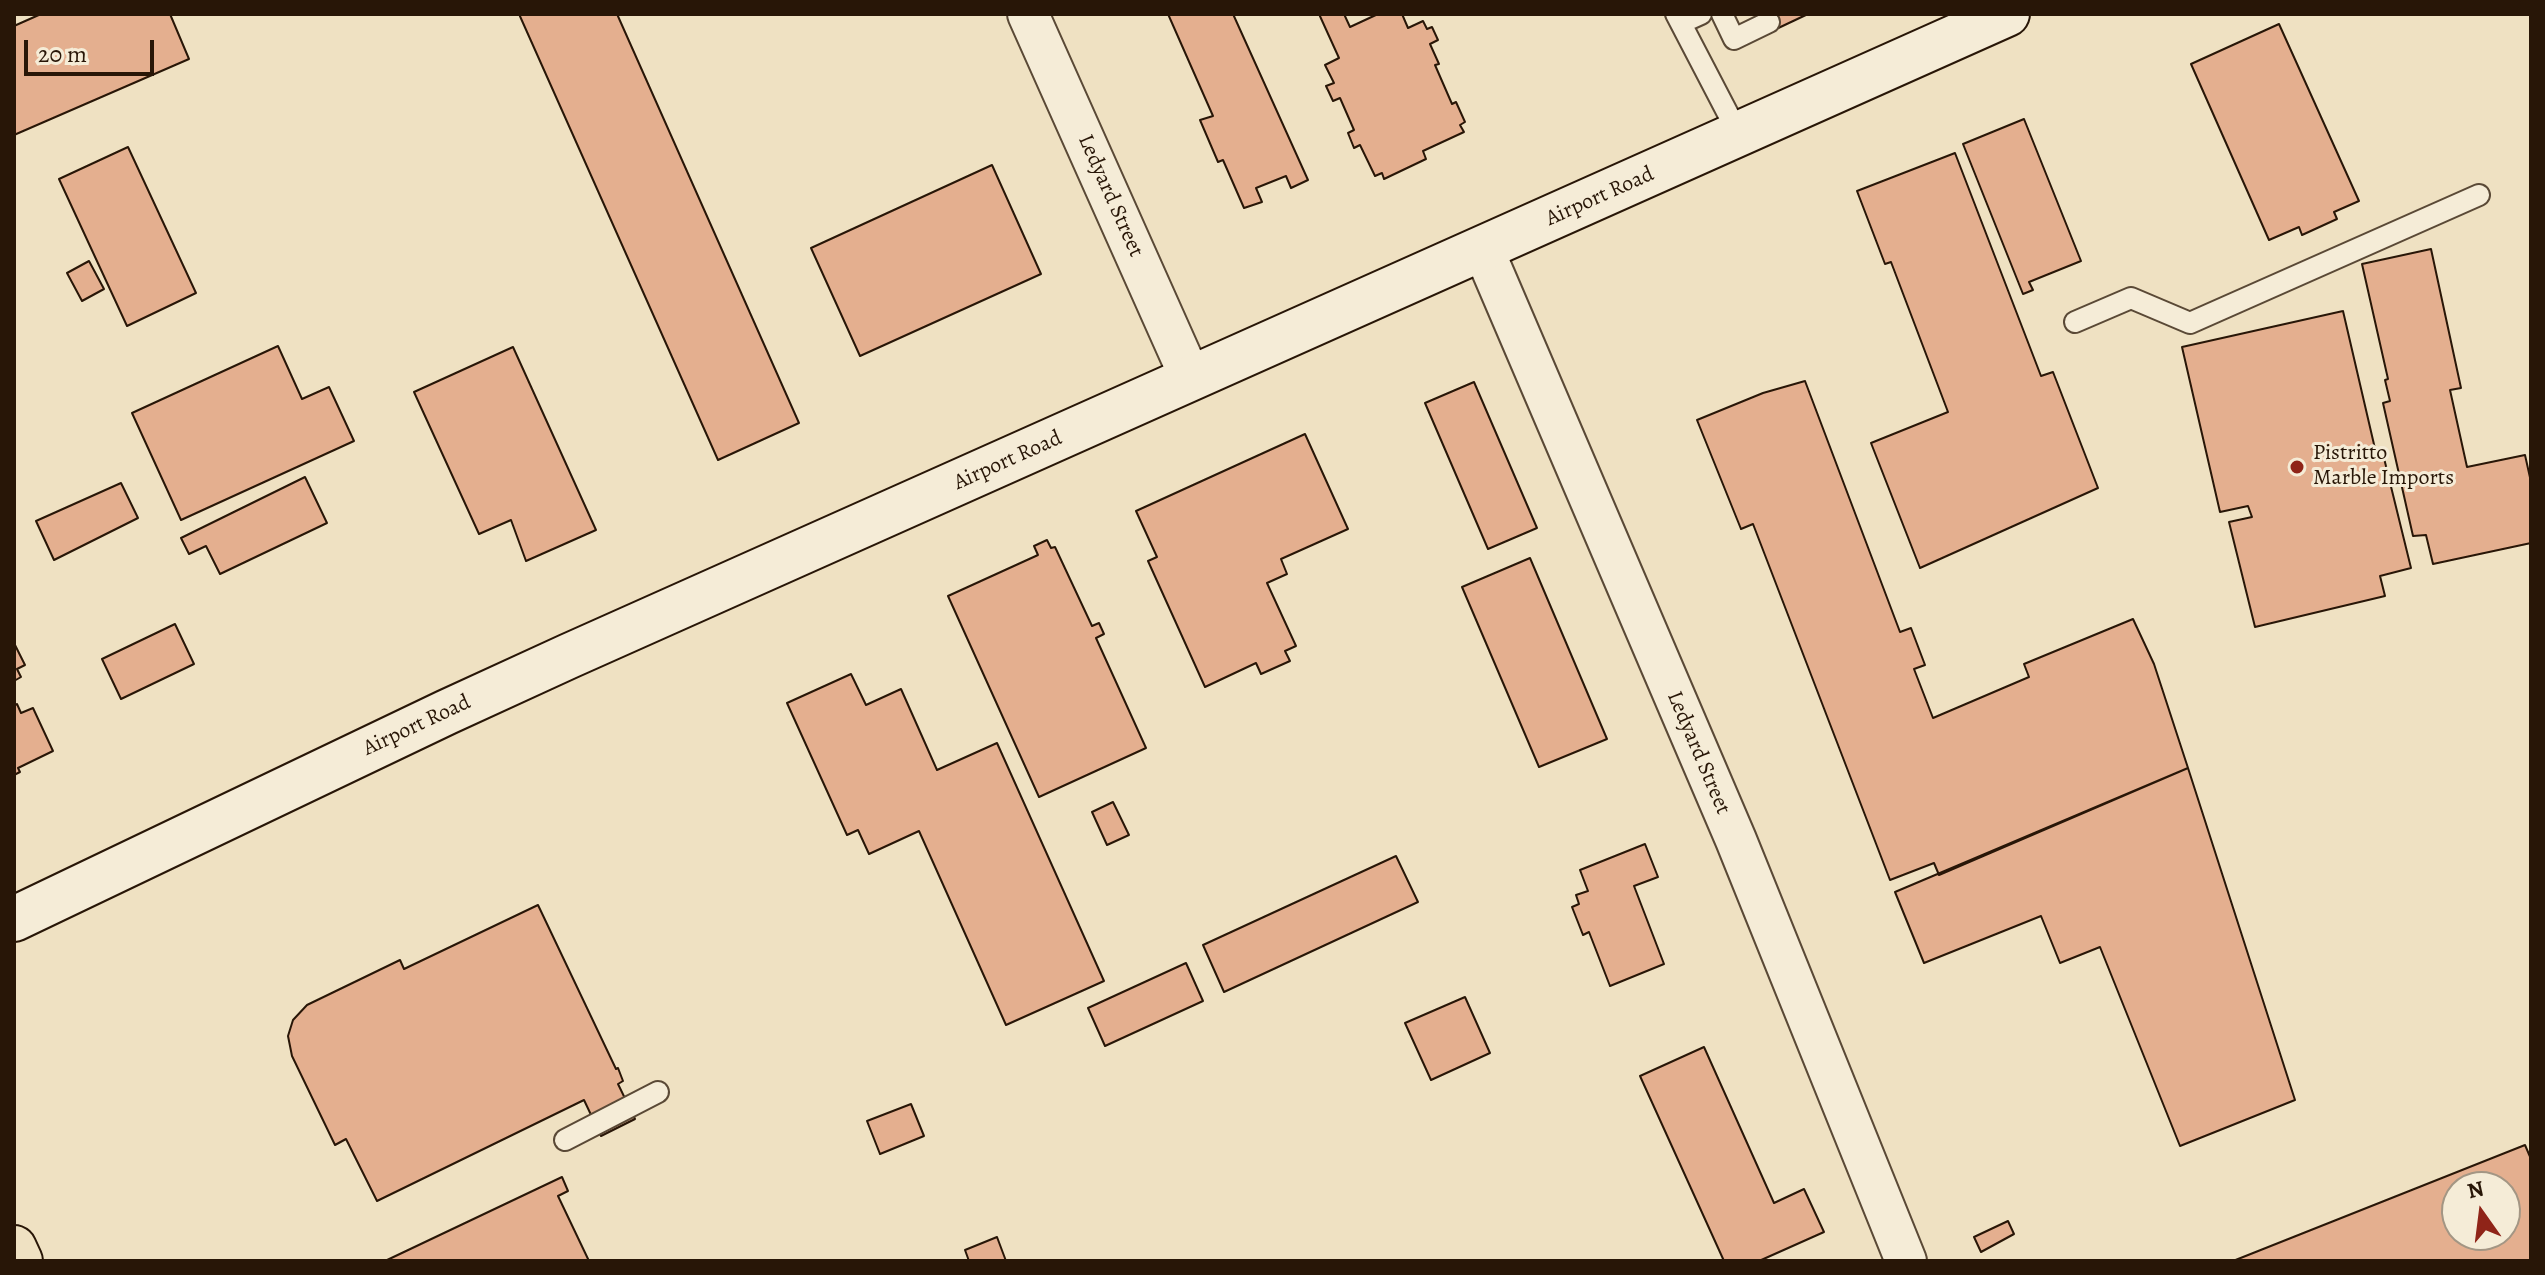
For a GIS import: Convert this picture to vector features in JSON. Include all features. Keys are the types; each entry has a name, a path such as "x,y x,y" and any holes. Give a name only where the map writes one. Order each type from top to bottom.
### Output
{"main road":[{"name":"Airport Road","path":"14,919 447,712 2007,14"},
{"path":"14,1248 20,1261"}],"street":[{"name":"Ledyard Street","path":"1028,14 1191,379"},
{"name":"Ledyard Street","path":"1483,249 1736,840 1906,1261"}],"lane":[{"path":"1701,14 1679,19 1739,135"},
{"path":"1722,14 1734,39 1769,22"},
{"path":"2075,322 2131,298 2190,323 2479,195"},
{"path":"565,1140 658,1092"}],"building":[{"path":"41,14 170,14 189,59 14,135 14,26"},
{"path":"519,14 617,14 799,423 718,460"},
{"path":"1168,14 1233,14 1308,180 1291,188 1286,176 1256,188 1262,202 1244,208 1223,160 1218,162 1200,120 1213,116"},
{"path":"1319,14 1344,14 1350,27 1378,14 1402,14 1408,28 1423,21 1427,29 1432,27 1438,40 1430,44 1439,64 1435,65 1452,104 1456,102 1465,122 1460,125 1464,132 1423,151 1426,159 1384,179 1382,173 1375,176 1360,145 1354,148 1348,133 1354,130 1340,98 1333,101 1326,86 1334,83 1325,65 1339,58"},
{"path":"1765,14 1808,14 1772,31"},
{"path":"2279,24 2359,201 2334,212 2337,219 2302,235 2299,227 2269,240 2191,64"},
{"path":"2024,119 2081,261 2029,282 2033,290 2023,294 1963,144"},
{"path":"128,147 196,293 127,326 59,179"},
{"path":"1955,153 2041,376 2053,372 2098,488 1920,568 1871,443 1948,412 1891,262 1885,264 1857,191"},
{"path":"992,165 1041,274 860,356 811,248"},
{"path":"2431,249 2461,388 2450,390 2467,467 2525,455 2531,482 2531,543 2433,564 2426,535 2413,536 2383,403 2390,401 2385,380 2388,379 2362,264"},
{"path":"89,261 104,289 82,301 67,273"},
{"path":"2343,311 2376,453 2382,450 2411,568 2380,576 2385,596 2255,627 2229,522 2252,517 2248,506 2220,512 2182,347"},
{"path":"278,346 302,399 329,387 354,441 181,520 132,413"},
{"path":"513,347 596,530 526,561 511,520 479,534 414,392"},
{"path":"1805,381 1900,632 1911,628 1925,665 1914,669 1933,718 2029,677 2024,664 2133,619 2154,664 2188,768 1939,875 1934,863 1890,880 1753,524 1741,529 1697,420 1763,393"},
{"path":"1474,382 1537,528 1488,549 1425,403"},
{"path":"1305,434 1348,529 1281,559 1287,574 1267,583 1296,646 1285,651 1290,661 1261,674 1256,663 1205,687 1148,561 1157,557 1136,511"},
{"path":"305,477 327,523 220,574 206,546 189,554 181,538"},
{"path":"121,483 138,518 54,560 36,521"},
{"path":"1047,540 1051,548 1055,547 1092,626 1099,623 1104,634 1096,638 1146,748 1039,797 948,596 1038,555 1034,546"},
{"path":"1530,558 1607,739 1539,767 1462,587"},
{"path":"175,624 194,664 121,699 102,659"},
{"path":"14,643 25,665 17,669 21,677 14,681"},
{"path":"851,674 866,705 901,689 937,770 997,743 1104,981 1006,1025 919,831 869,854 858,830 847,835 787,703"},
{"path":"17,704 21,713 33,708 53,751 18,768 20,772 14,775 14,706"},
{"path":"2188,768 2295,1100 2180,1146 2100,947 2060,963 2041,916 1924,963 1895,892"},
{"path":"1113,802 1129,835 1107,845 1092,812"},
{"path":"1645,844 1658,877 1634,886 1664,964 1610,986 1589,932 1583,935 1572,907 1579,904 1576,895 1588,891 1580,870"},
{"path":"1396,856 1418,902 1224,992 1203,945"},
{"path":"538,905 618,1068 623,1081 618,1084 635,1119 601,1136 584,1100 377,1201 346,1139 335,1145 292,1056 288,1036 293,1020 307,1005 400,960 404,969"},
{"path":"1186,963 1203,1001 1105,1046 1088,1008"},
{"path":"1465,997 1490,1053 1431,1080 1405,1023"},
{"path":"1704,1047 1774,1203 1804,1189 1824,1232 1759,1261 1724,1261 1640,1076"},
{"path":"911,1104 924,1136 880,1154 867,1121"},
{"path":"2525,1145 2531,1159 2531,1261 2233,1261 2441,1178 2441,1251 2521,1251 2521,1171 2460,1171"},
{"path":"562,1177 568,1191 558,1196 589,1261 385,1261"},
{"path":"2008,1221 2014,1234 1981,1252 1974,1237"},
{"path":"997,1237 1006,1261 969,1261 965,1250"}],"place":[{"name":"Pistritto Marble Imports","path":"2297,467"}]}
